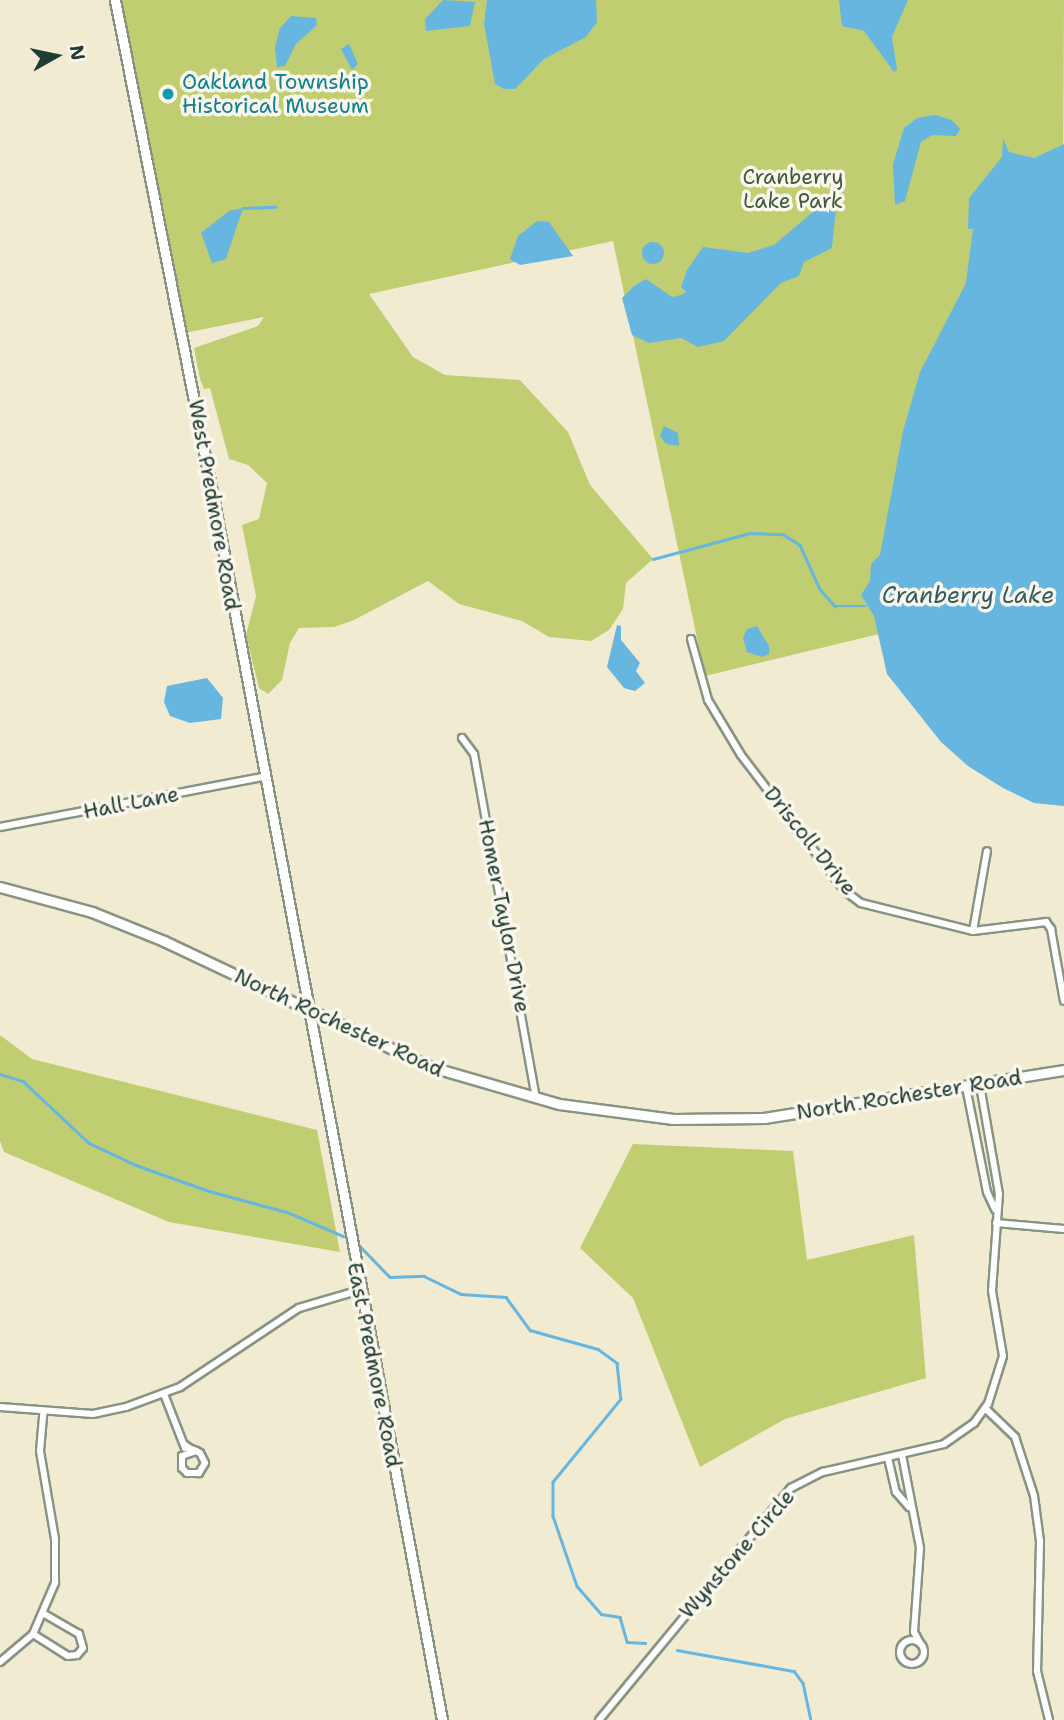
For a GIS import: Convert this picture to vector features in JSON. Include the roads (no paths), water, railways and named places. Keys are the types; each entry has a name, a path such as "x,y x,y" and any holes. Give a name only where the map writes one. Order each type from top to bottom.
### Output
{"street":[{"name":"West Predmore Road","path":"115,0 209,473 306,1010"},
{"name":"Driscoll Drive","path":"691,639 708,699 741,755 845,891 861,903 973,931 1040,922 1051,929 1064,1001"},
{"name":"Homer Taylor Drive","path":"462,738 474,754 536,1098"},
{"name":"Hall Lane","path":"0,827 263,777"},
{"path":"973,931 987,850"},
{"name":"North Rochester Road","path":"0,887 82,909 137,930 428,1066 536,1098 622,1114 723,1119 832,1110 1064,1070"},
{"name":"East Predmore Road","path":"306,1010 442,1720"},
{"name":"Wynstone Circle","path":"599,1720 778,1500 816,1475 902,1455 955,1438 985,1408 1000,1376 1003,1356 992,1291 995,1209 999,1183 980,1085"},
{"name":"Wynstone Circle","path":"966,1087 987,1192 995,1209"},
{"path":"996,1223 1064,1229"},
{"path":"0,1407 93,1414 164,1394 196,1377 285,1315 359,1290"},
{"path":"164,1394 185,1445 182,1456 184,1471 199,1473 205,1463 196,1451 185,1445"},
{"path":"985,1408 1006,1426 1022,1451 1034,1496 1040,1541 1037,1671 1049,1720"},
{"path":"0,1661 33,1634 45,1614 55,1583 57,1555 42,1479 43,1412"},
{"path":"182,1456 196,1451"},
{"path":"902,1455 909,1507 922,1566 914,1632 900,1652 909,1664 923,1658 914,1632"},
{"path":"888,1458 896,1492 909,1507"},
{"path":"33,1634 68,1656 77,1655 83,1648 79,1634 45,1614"},
{"path":"906,1642 920,1643"}],"water":[{"path":"443,0 475,2 470,26 426,31 425,19"},
{"path":"487,0 596,0 597,22 586,37 544,59 515,89 504,89 495,84 484,24"},
{"path":"839,0 908,0 892,37 897,70 894,72 864,31 842,26"},
{"path":"291,16 316,18 317,25 296,44 285,66 277,67 275,47 280,28"},
{"path":"349,44 358,64 352,70 341,49"},
{"path":"935,115 952,120 960,129 956,136 932,135 921,142 905,201 895,205 893,164 904,128 917,118"},
{"name":"Cranberry Lake","path":"1003,139 1009,152 1034,158 1064,144 1064,806 1034,803 1003,788 968,766 941,742 887,674 874,616 861,595 870,581 871,564 880,555 903,431 920,372 966,283 973,229 968,229 969,198 1002,157"},
{"path":"827,200 836,208 832,248 804,262 799,276 781,283 724,341 698,347 681,338 649,343 632,335 622,298 634,286 646,279 672,297 681,295 686,292 681,287 687,270 703,247 748,253 774,245"},
{"path":"243,208 226,259 212,263 201,233 229,211"},
{"path":"537,221 549,222 573,256 520,265 510,259 518,236"},
{"path":"653,242 661,245 664,253 661,261 653,264 645,261 642,253 645,245"},
{"path":"664,426 678,433 679,446 666,444 660,436"},
{"path":"617,625 621,626 621,640 640,663 636,671 645,683 635,691 624,688 607,667"},
{"path":"757,626 769,646 769,654 762,657 747,652 743,638 747,629"},
{"path":"207,678 223,698 221,719 190,723 170,716 164,702 167,686"}],"waterway":[{"path":"243,208 275,207"},
{"path":"653,559 750,533 783,534 800,545 820,589 835,606 866,606"},
{"path":"0,1074 23,1081 89,1143 136,1165 209,1191 287,1212 343,1236"},
{"path":"357,1243 390,1277 424,1276 461,1294 506,1297 530,1330 598,1349 617,1363 621,1399 553,1482 553,1516 577,1586 601,1614 620,1617 627,1642 645,1643"},
{"path":"677,1650 794,1671 803,1683 811,1720"}],"place":[{"name":"Oakland Township Historical Museum","path":"168,94"}],"park label":[{"name":"Cranberry Lake Park","path":"793,189"}]}
